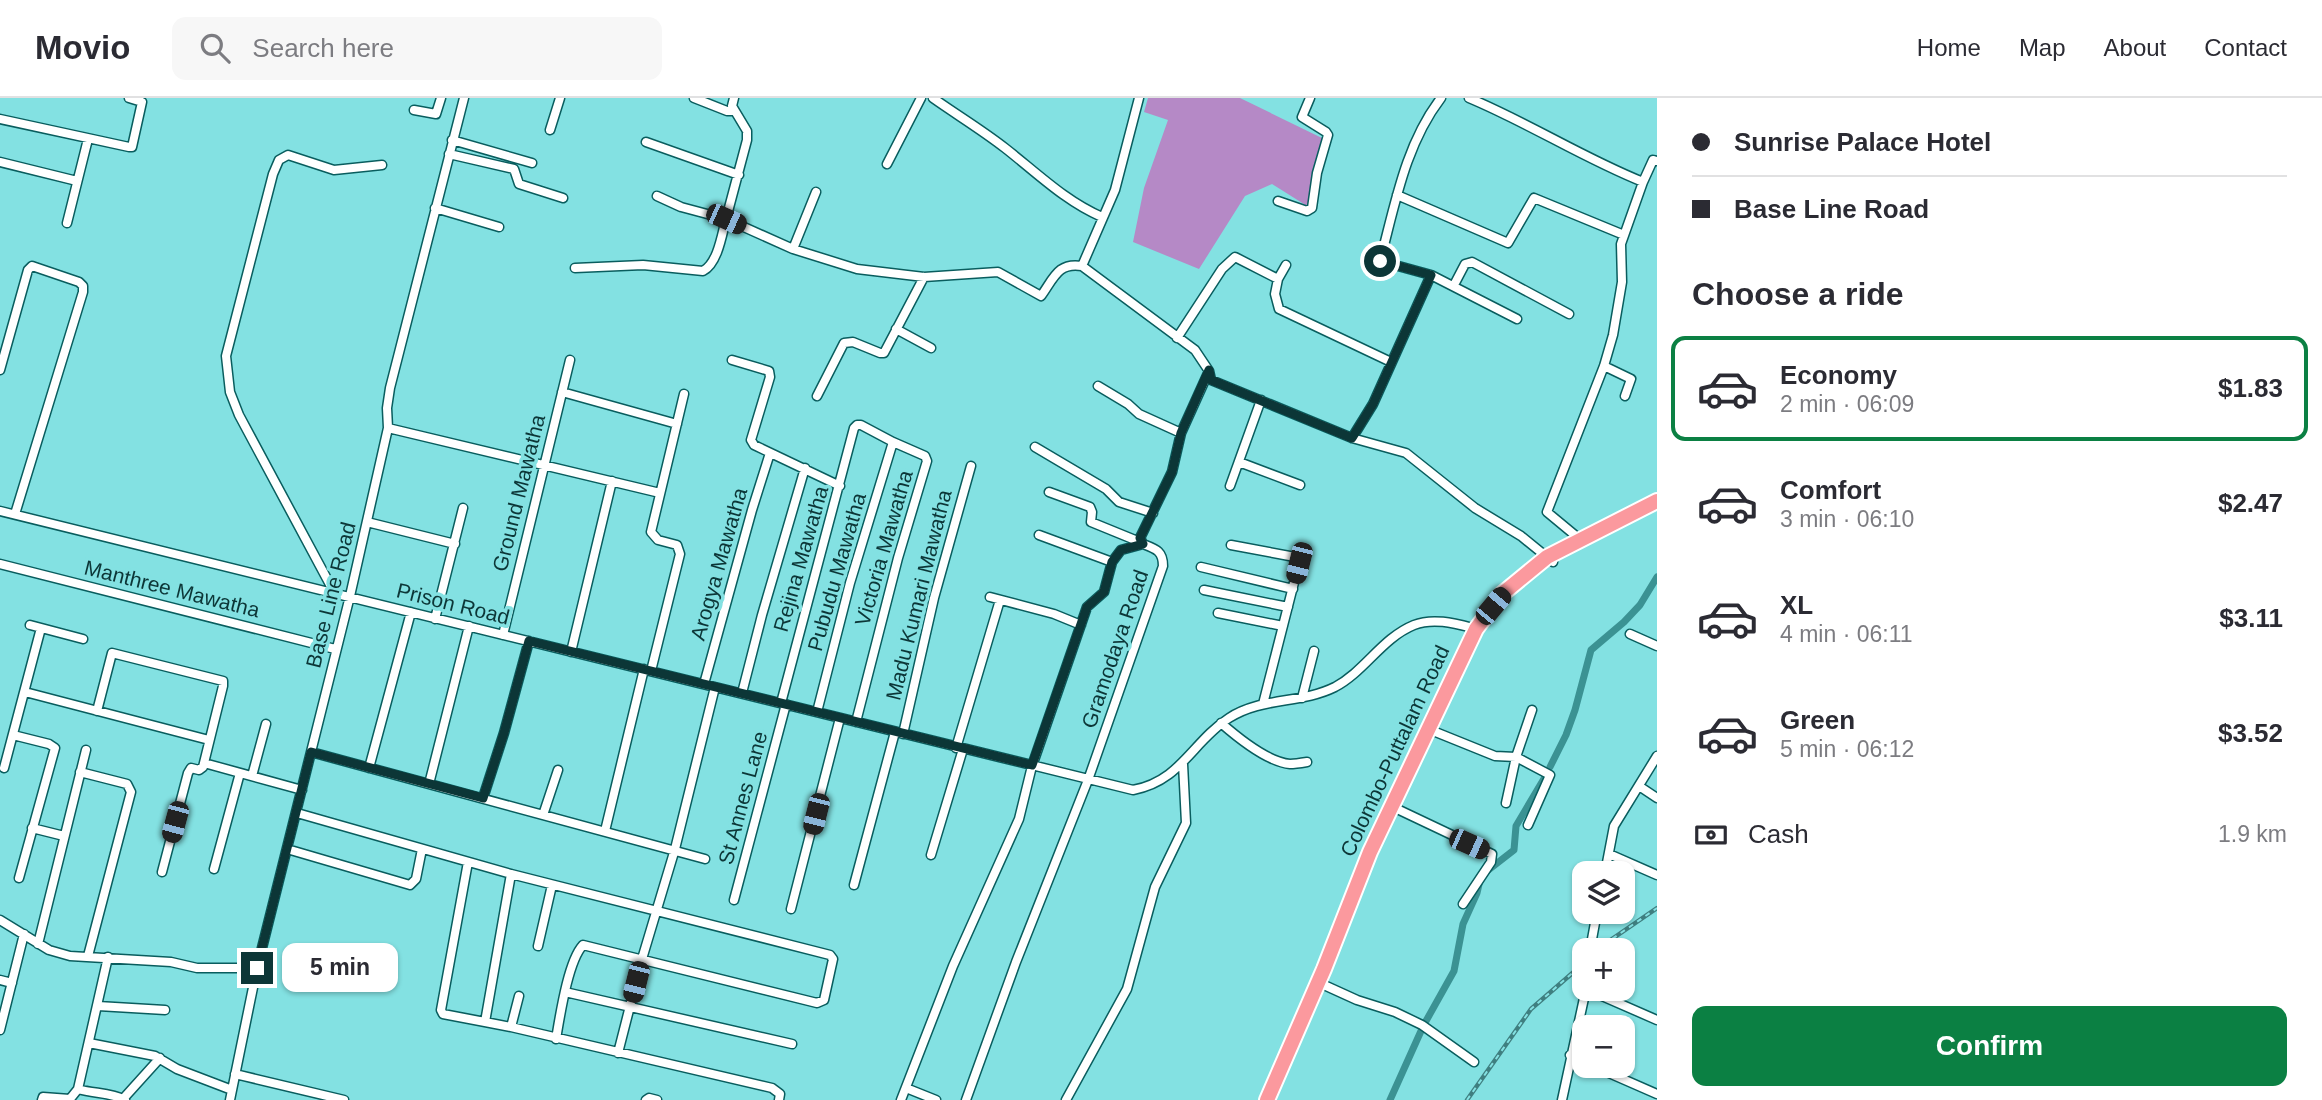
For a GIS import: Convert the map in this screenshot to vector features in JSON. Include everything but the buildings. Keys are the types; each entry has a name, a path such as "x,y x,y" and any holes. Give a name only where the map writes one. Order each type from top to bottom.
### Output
{"highway":[{"name":"Colombo-Puttalam Road","path":"1267,1100 1324,969 1370,852 1479,630 1518,588 1550,559 1657,501"},
{"name":"Colombo-Puttalam Road","path":"1583,542 1657,509"},
{"name":"Colombo-Puttalam Road","path":"1274,1100 1324,985 1360,889 1395,808 1479,630"}],"street":[{"path":"0,119 132,146 142,102 129,98"},
{"path":"414,110 436,114 441,98"},
{"name":"Base Line Road","path":"230,1100 257,968 350,596 388,428 390,388 464,98"},
{"path":"550,130 560,98"},
{"path":"694,98 727,111 734,111"},
{"path":"575,268 643,265 703,271 708,268 718,248 747,141 747,131 732,106 734,98"},
{"path":"887,164 921,98"},
{"path":"933,98 1004,147 1052,188 1089,212 1102,217"},
{"path":"1082,266 1115,190 1139,98"},
{"path":"1279,201 1307,211 1312,208 1317,173 1328,135 1302,117 1310,98"},
{"path":"1441,98 1426,117 1411,150 1380,261 1431,275 1517,319"},
{"path":"1469,98 1518,119 1614,170 1643,182"},
{"path":"67,223 88,139"},
{"path":"452,141 532,163"},
{"path":"646,142 739,175"},
{"path":"449,154 514,169 519,184 564,198"},
{"path":"334,592 239,415 230,391 226,356 273,174 279,160 288,155 334,170 382,165"},
{"path":"1583,542 1547,512 1604,366 1613,335 1622,282 1621,244 1643,182 1653,160 1657,161"},
{"path":"0,162 77,181"},
{"path":"793,249 816,192"},
{"path":"1397,195 1508,243 1534,198 1624,235"},
{"path":"657,196 681,207 726,219 793,249 858,269 924,277 998,272 1041,296 1062,268 1070,264 1082,266 1195,349 1209,370 1211,380 1352,438 1406,453 1475,508 1521,536 1550,559"},
{"path":"435,208 499,227"},
{"path":"1177,338 1222,269 1235,257 1278,279"},
{"path":"1454,285 1465,264 1472,262 1569,314"},
{"path":"1286,265 1278,279 1275,295 1279,309 1391,362"},
{"path":"0,370 28,270 32,266 79,282 83,286 83,292 15,514"},
{"path":"1352,438 1373,404 1431,275"},
{"path":"817,396 844,343 853,342 884,353 924,277"},
{"path":"896,329 931,348"},
{"name":"Ground Mawatha","path":"503,635 570,360"},
{"path":"732,360 769,370 770,377 751,440 754,445 840,486"},
{"path":"1604,366 1631,379 1625,396"},
{"name":"Gramodaya Road","path":"1141,543 1140,538 1172,472 1181,433 1209,370"},
{"path":"1098,386 1139,414 1181,433"},
{"path":"562,392 677,424"},
{"path":"605,831 680,554 677,545 658,540 652,531 684,394"},
{"path":"1230,486 1261,400"},
{"name":"Victoria Mawatha","path":"856,722 898,558 927,461 925,456 857,425"},
{"name":"Rejina Mawatha","path":"784,704 854,428 857,425"},
{"path":"388,428 660,493"},
{"name":"Pubudu Mawatha","path":"817,712 850,583 893,442"},
{"path":"1035,447 1106,489 1119,502 1153,513"},
{"name":"Arogya Mawatha","path":"704,684 770,453"},
{"path":"1239,462 1300,485"},
{"name":"Madu Kumari Mawatha","path":"854,886 899,733 971,466"},
{"path":"742,693 805,468"},
{"path":"571,652 612,481"},
{"name":"Gramodaya Road","path":"1049,492 1090,507 1091,522 1159,550 1163,556 1163,566 1088,780"},
{"path":"435,619 463,508"},
{"name":"Prison Road","path":"0,511 1133,790 1153,785 1169,776 1221,723 1243,710 1316,695 1344,681 1366,664 1382,646 1415,624 1445,621 1479,630"},
{"path":"366,522 454,544"},
{"path":"1039,535 1112,562"},
{"path":"901,1100 953,966 1019,820 1032,765 1087,607 1104,592 1112,562 1121,550 1141,543"},
{"path":"1231,545 1295,557 1299,563 1262,704"},
{"name":"Manthree Mawatha","path":"1,566 335,649"},
{"path":"1201,567 1293,589"},
{"path":"1204,590 1288,607"},
{"path":"989,597 1054,614 1081,625"},
{"path":"931,855 1000,600"},
{"path":"369,768 411,612"},
{"path":"1218,612 1283,626"},
{"path":"30,625 83,639"},
{"path":"429,784 469,626"},
{"path":"4,768 41,628"},
{"path":"1630,634 1657,646"},
{"path":"483,798 529,641"},
{"path":"1302,698 1314,651"},
{"path":"97,711 112,653 223,681 204,763 199,770 191,768 188,773 162,872"},
{"path":"618,1053 642,959 675,849 715,687"},
{"path":"24,692 209,740"},
{"name":"St Annes Lane","path":"734,900 784,704"},
{"path":"1506,803 1516,757 1532,710"},
{"path":"792,909 840,718"},
{"path":"1221,723 1237,737 1275,759 1288,764 1307,762"},
{"path":"252,776 266,724"},
{"path":"1433,731 1495,756 1516,757 1549,773 1528,825"},
{"path":"13,735 55,748 19,878"},
{"path":"38,944 86,750"},
{"path":"311,752 705,859"},
{"path":"1608,861 1614,826 1657,756"},
{"path":"204,763 302,790"},
{"path":"1066,1100 1127,989 1155,887 1186,823 1183,764"},
{"path":"543,815 558,770"},
{"path":"80,772 127,784 131,792 88,956"},
{"path":"214,869 240,773"},
{"path":"967,1100 1016,962 1088,780"},
{"path":"1639,786 1657,798"},
{"path":"1395,808 1492,854 1493,859 1463,904"},
{"path":"296,813 552,885 830,955 833,959 824,1000 817,1003 583,946 577,953 565,992 556,1039"},
{"path":"32,828 64,836"},
{"path":"287,849 410,885 416,879 422,849"},
{"path":"1609,855 1657,875"},
{"path":"468,862 441,1010 443,1014 511,1027 772,1088 780,1094 779,1100"},
{"path":"485,1022 511,874"},
{"path":"538,946 552,885"},
{"path":"0,920 48,950 70,956 172,962 197,968 257,968"},
{"path":"0,1030 24,934"},
{"path":"42,1100 43,1097 50,1096 74,1098 108,957"},
{"path":"0,979 12,983"},
{"path":"1324,985 1422,1025 1474,1062"},
{"path":"565,992 792,1044"},
{"path":"511,1027 519,996"},
{"path":"1562,1100 1583,1001"},
{"path":"1615,1001 1655,1018"},
{"path":"98,1006 165,1010"},
{"path":"89,1043 160,1058 177,1069 232,1090"},
{"path":"78,1089 93,1094 111,1094 124,1100 160,1058"},
{"path":"235,1074 341,1100"},
{"path":"1620,1078 1657,1094"},
{"path":"906,1088 936,1100"},
{"path":"646,1100 649,1097 657,1100"}],"shaded area":[{"path":"1148,98 1240,98 1324,139 1307,206 1272,184 1245,196 1199,269 1133,242 1144,188 1168,120 1144,112"}],"waterway":[{"path":"1550,767 1575,710 1591,650 1640,605 1657,577"},
{"path":"1487,871 1514,850 1516,826 1545,777"},
{"path":"1426,1021 1454,971 1463,924 1480,880"},
{"path":"1390,1100 1421,1031"}],"railway":[{"path":"1613,938 1657,908"},
{"path":"1467,1100 1531,1009 1572,973"}],"route":[{"path":"257,968 311,752 483,798 529,641 1032,765 1087,607 1104,592 1112,562 1121,550 1143,544 1140,538 1172,472 1181,433 1209,370 1211,380 1352,438 1373,404 1431,275 1380,261"}]}
